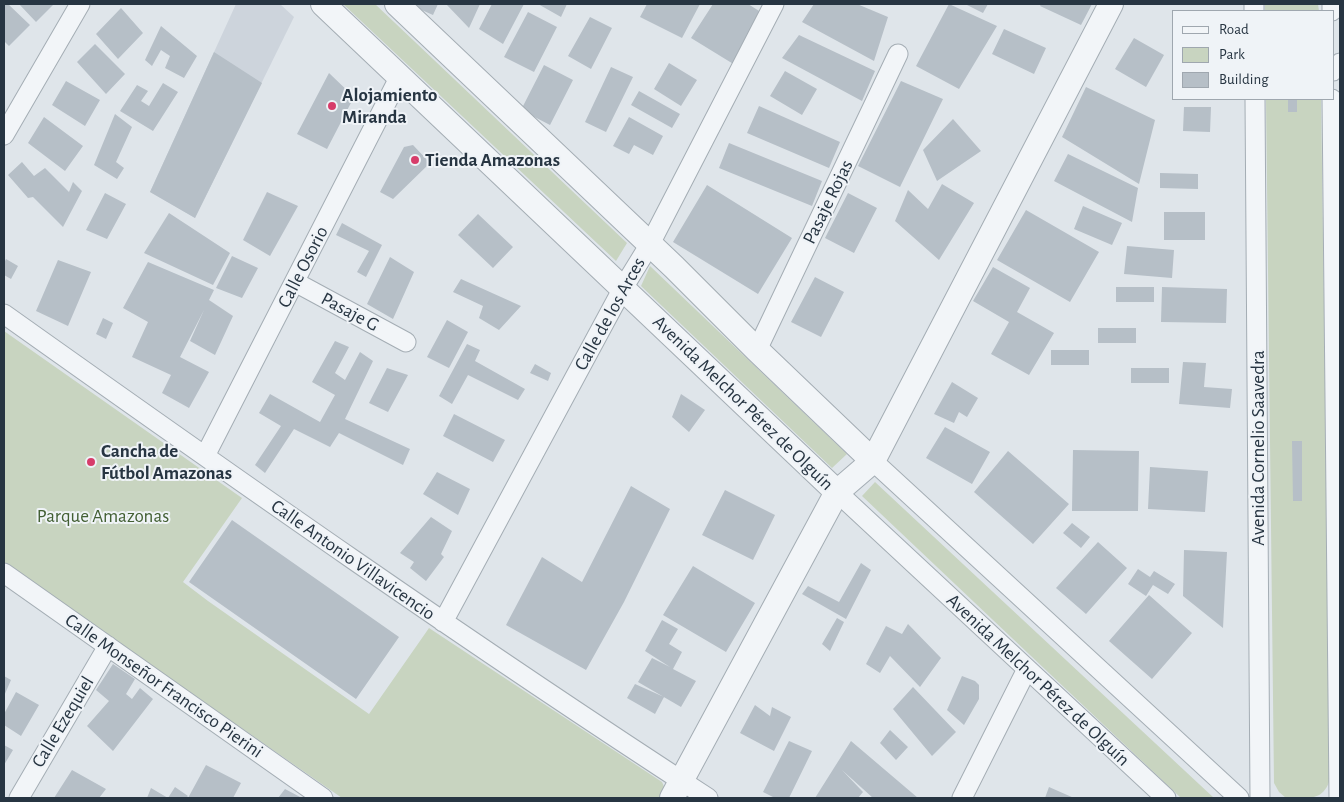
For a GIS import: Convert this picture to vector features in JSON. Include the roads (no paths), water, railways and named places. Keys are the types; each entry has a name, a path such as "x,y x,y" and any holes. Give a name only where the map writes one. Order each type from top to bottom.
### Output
{"street":[{"path":"4,135 80,4"},
{"name":"Avenida Melchor Pérez de Olguín","path":"323,4 837,492 1166,798"},
{"path":"397,4 650,244 873,461 1238,798"},
{"name":"Calle de los Arces","path":"444,622 623,288 650,244 774,4"},
{"path":"677,790 837,492 873,461 1111,4"},
{"name":"Pasaje Rojas","path":"757,350 898,54"},
{"name":"Calle Osorio","path":"205,456 400,76"},
{"name":"Avenida Cornelio Saavedra","path":"1255,100 1260,798"},
{"path":"1332,100 1340,798"},
{"name":"Pasaje G","path":"294,282 406,342"},
{"name":"Calle Antonio Villavicencio","path":"4,314 444,622 677,790 708,798"},
{"name":"Calle Monseñor Francisco Pierini","path":"4,573 323,798"},
{"name":"Calle Ezequiel","path":"18,798 108,646"},
{"path":"962,798 1027,669"}],"place":[{"name":"Alojamiento Miranda","path":"332,106"},
{"name":"Tienda Amazonas","path":"415,160"},
{"name":"Cancha de Fútbol Amazonas","path":"91,462"}],"park label":[{"name":"Parque Amazonas","path":"103,516"}]}
